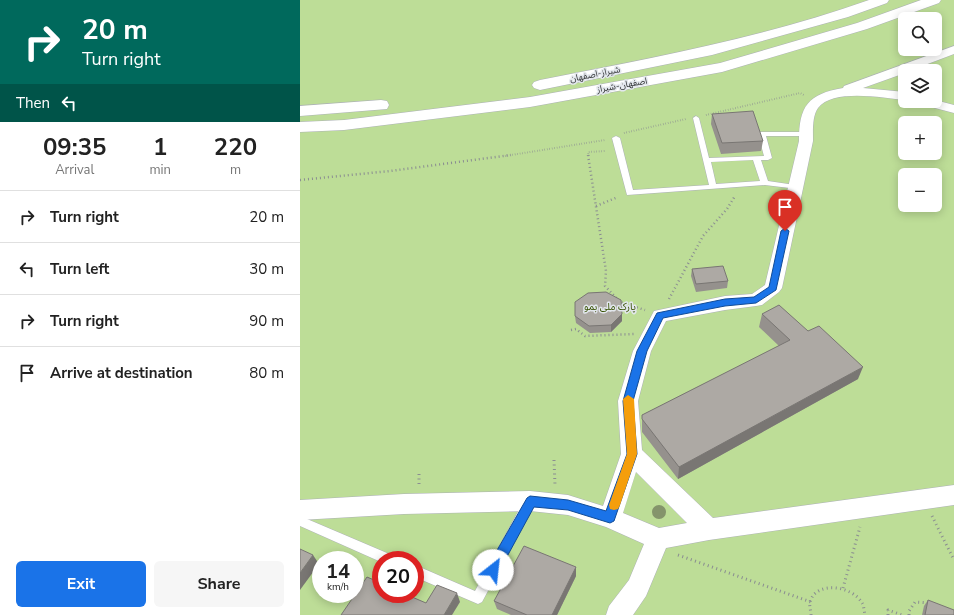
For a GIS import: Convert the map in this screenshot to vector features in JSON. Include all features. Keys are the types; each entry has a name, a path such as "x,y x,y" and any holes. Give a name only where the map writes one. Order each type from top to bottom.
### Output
{"highway":[{"name":"شیراز-اصفهان","path":"528,87 707,52 843,14 882,0"},
{"name":"اصفهان-شیراز","path":"300,128 344,125 530,102 722,67 862,26 934,0"},
{"path":"300,111 351,108 397,103"}],"street":[{"path":"841,93 855,86 954,50"},
{"path":"610,518 632,454 628,401 642,351 660,316 725,303 756,300 773,288 806,134 807,123 814,105 828,94 841,93 898,96"},
{"path":"942,106 954,109"},
{"path":"632,454 709,529"},
{"path":"300,510 404,504 530,501 568,505 610,518 656,543 709,529 954,495"},
{"path":"618,615 638,588 656,543"}],"lane":[{"path":"696,118 713,187"},
{"path":"706,160 768,158 762,134 806,134"},
{"path":"616,138 630,193 765,183 795,187"},
{"path":"756,158 765,183"},
{"path":"424,575 478,598 530,501"},
{"path":"300,521 372,552"}],"path":[{"path":"300,180 463,162 616,138 628,131 696,118 800,93 820,100"},
{"path":"619,149 588,152 606,271 605,286 620,302 660,316 703,236 727,209 742,184"},
{"path":"596,206 630,193"},
{"path":"571,330 576,329 585,336 651,333"},
{"path":"554,460 555,504"},
{"path":"924,499 954,560"},
{"path":"843,588 865,507"},
{"path":"656,543 811,602"},
{"path":"811,615 811,602 815,594 823,588 833,586 843,588 853,593 860,602 865,615"},
{"path":"909,615 909,611 915,602 934,605"},
{"path":"888,615 888,610 902,615"}],"green space":[{"name":"پارک ملی بمو","path":"300,0 954,0 954,615 300,615"}],"building":[{"path":"753,111 763,141 722,143 712,114"},
{"path":"723,266 728,281 696,284 692,269"},
{"path":"606,292 621,300 622,314 611,325 589,326 575,316 575,302 588,293"},
{"path":"779,305 808,331 819,326 863,367 679,467 642,419 642,415 790,340 762,314"},
{"path":"524,546 576,567 552,615 527,615 494,601"},
{"path":"300,549 312,555 312,556 300,573"},
{"path":"367,577 372,579 372,603 426,603 437,585 457,593 444,615 341,615 349,603 364,603 364,581"},
{"path":"928,600 954,610 954,615 925,615"}],"slow traffic":[{"path":"614,505 632,454 628,399"}],"route":[{"path":"493,570 530,501 568,505 610,518 632,454 628,401 642,351 660,316 725,303 756,300 773,288 785,231"}]}
